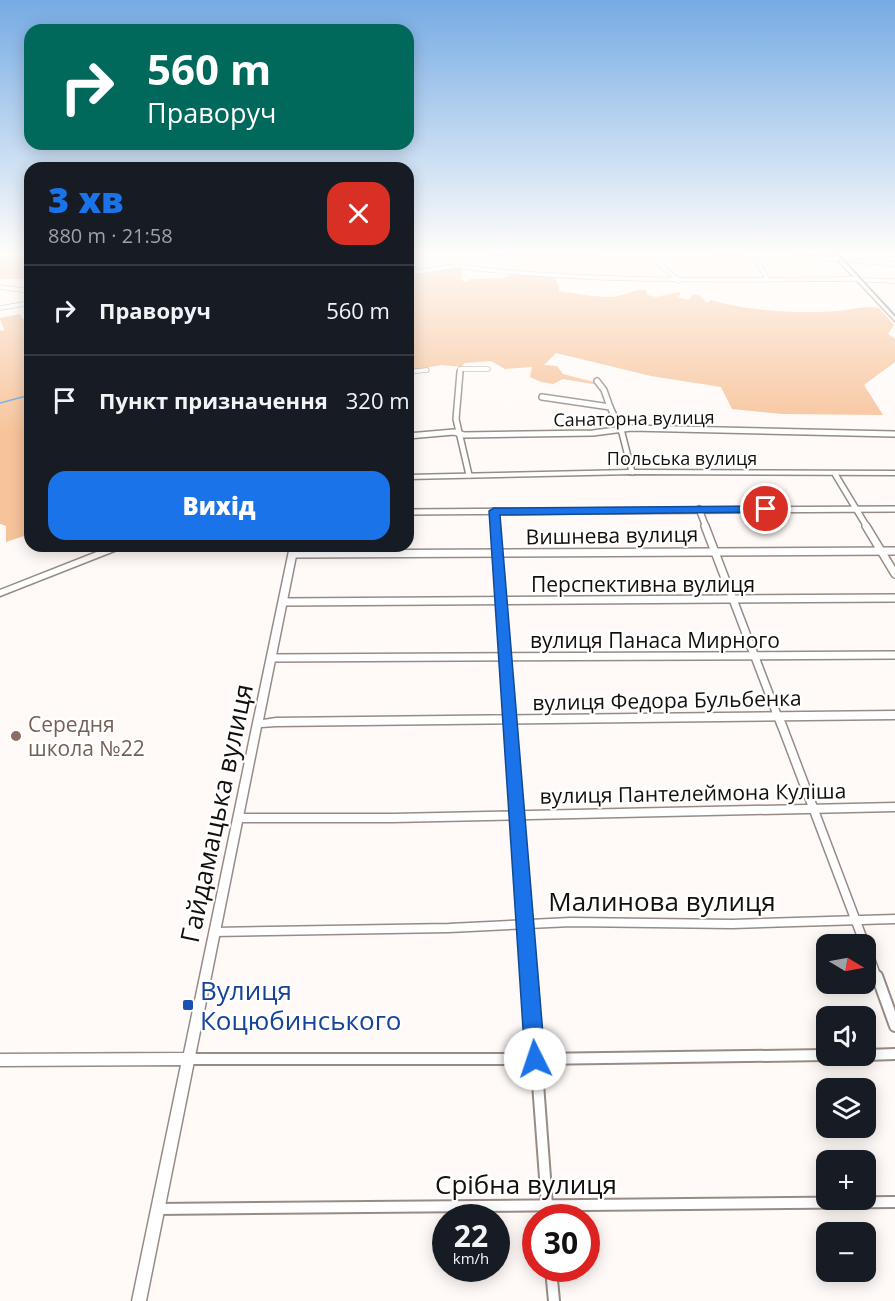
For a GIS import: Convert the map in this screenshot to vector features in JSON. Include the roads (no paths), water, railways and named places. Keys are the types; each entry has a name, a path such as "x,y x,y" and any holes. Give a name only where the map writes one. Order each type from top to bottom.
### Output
{"street":[{"path":"469,475 455,410 460,369 488,369"},
{"path":"414,371 427,370"},
{"path":"597,381 604,390 620,430 632,472"},
{"path":"542,397 610,407"},
{"name":"Санаторна вулиця","path":"414,434 593,433 632,428 895,434"},
{"name":"Польська вулиця","path":"414,477 632,472 895,473"},
{"path":"835,474 879,551 895,574"},
{"path":"414,512 895,509"},
{"path":"699,510 861,934"},
{"path":"494,511 546,1204"},
{"name":"Вишнева вулиця","path":"414,552 895,551"},
{"path":"0,593 104,552"},
{"name":"Гайдамацька вулиця","path":"139,1301 293,552"},
{"name":"Перспективна вулиця","path":"283,602 895,598"},
{"name":"вулиця Панаса Мирного","path":"272,658 895,655"},
{"name":"вулиця Федора Бульбенка","path":"259,724 895,716"},
{"name":"вулиця Пантелеймона Куліша","path":"239,818 517,816 895,807"},
{"name":"Малинова вулиця","path":"214,932 449,928 525,923 732,924 895,919"},
{"path":"876,975 895,1026"},
{"path":"876,1055 895,1054"},
{"path":"0,1060 535,1059 816,1055"},
{"name":"Срібна вулиця","path":"600,1211 895,1203"},
{"name":"Срібна вулиця","path":"157,1209 522,1213"},
{"path":"552,1282 554,1301"}],"waterway":[{"path":"0,403 24,397"}],"tram line":[{"path":"892,313 895,316"}],"place":[{"name":"Середня школа №22","path":"16,736"},
{"name":"Вулиця Коцюбинського","path":"188,1005"}]}
